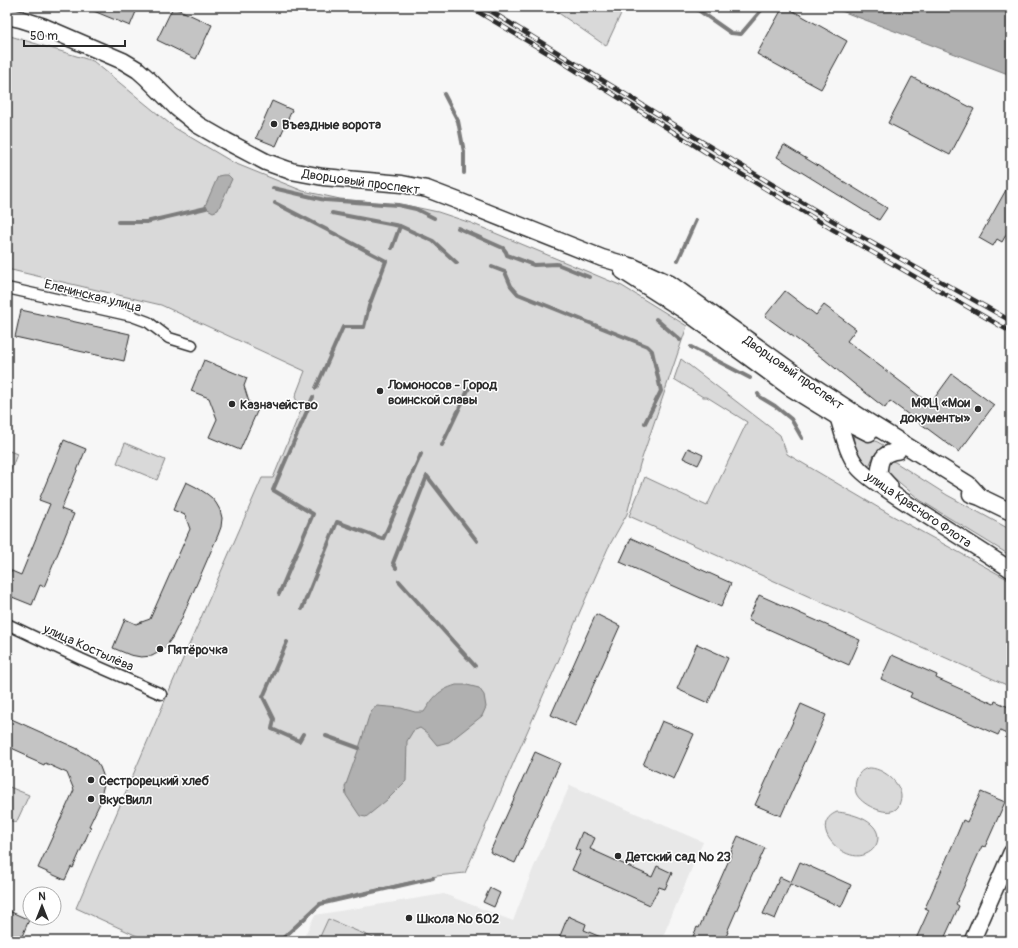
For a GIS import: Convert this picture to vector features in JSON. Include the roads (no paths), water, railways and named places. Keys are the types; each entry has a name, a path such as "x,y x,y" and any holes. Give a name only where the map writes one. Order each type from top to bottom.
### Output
{"main road":[{"name":"Дворцовый проспект","path":"7,16 42,26 123,61 138,70 177,108 198,125 226,142 266,162 291,171 323,177 402,184 427,189 602,258 687,312 790,388 865,420 968,484 980,497"},
{"name":"Дворцовый проспект","path":"828,403 842,424 869,433 959,490 980,497 1011,512"},
{"path":"842,424 850,418 865,420"},
{"name":"улица Красного Флота","path":"842,424 852,458 856,466 904,501 1011,570"},
{"path":"898,451 885,455 879,463 879,474 904,501"},
{"path":"972,941 1011,853"}],"street":[{"name":"Еленинская улица","path":"7,288 132,316 148,322 169,338 192,345"},
{"name":"улица Костылёва","path":"7,624 81,659 161,694"}],"waterway":[{"path":"694,7 731,33 741,34 764,7"},
{"path":"444,94 458,121 464,152 464,173"},
{"path":"273,188 325,200 398,205 416,209 434,218"},
{"path":"275,203 386,261 369,306 364,327 343,327 316,388"},
{"path":"118,222 146,222 206,208"},
{"path":"332,213 400,226 433,241 457,263"},
{"path":"678,260 696,220"},
{"path":"392,248 400,226"},
{"path":"458,228 503,248 507,255 534,265 557,264 589,277"},
{"path":"492,267 505,272 511,286 518,294 647,346 652,351 661,391 645,423"},
{"path":"656,319 680,340"},
{"path":"691,347 750,378"},
{"path":"442,445 469,388"},
{"path":"758,394 791,419 802,438"},
{"path":"279,594 313,514 273,490 313,397"},
{"path":"302,609 337,522 383,539 421,454"},
{"path":"427,476 477,541"},
{"path":"396,568 393,563 427,476"},
{"path":"399,581 475,666"},
{"path":"287,642 263,697 274,719 272,729 299,741 303,734"},
{"path":"326,736 359,748"},
{"path":"280,941 320,904 433,878"}],"railway":[{"path":"470,7 551,55 718,160 832,229 1011,332"},
{"path":"484,7 835,222 1011,321"}],"place":[{"name":"Въездные ворота","path":"274,124"},
{"name":"Ломоносов - Город воинской славы","path":"380,391"},
{"name":"Казначейство","path":"232,404"},
{"name":"МФЦ «Мои документы»","path":"978,409"},
{"name":"Пятёрочка","path":"160,649"},
{"name":"Сестрорецкий хлеб","path":"91,780"},
{"name":"ВкусВилл","path":"91,799"},
{"name":"Детский сад № 23","path":"618,856"},
{"name":"Школа № 602","path":"409,918"}]}
